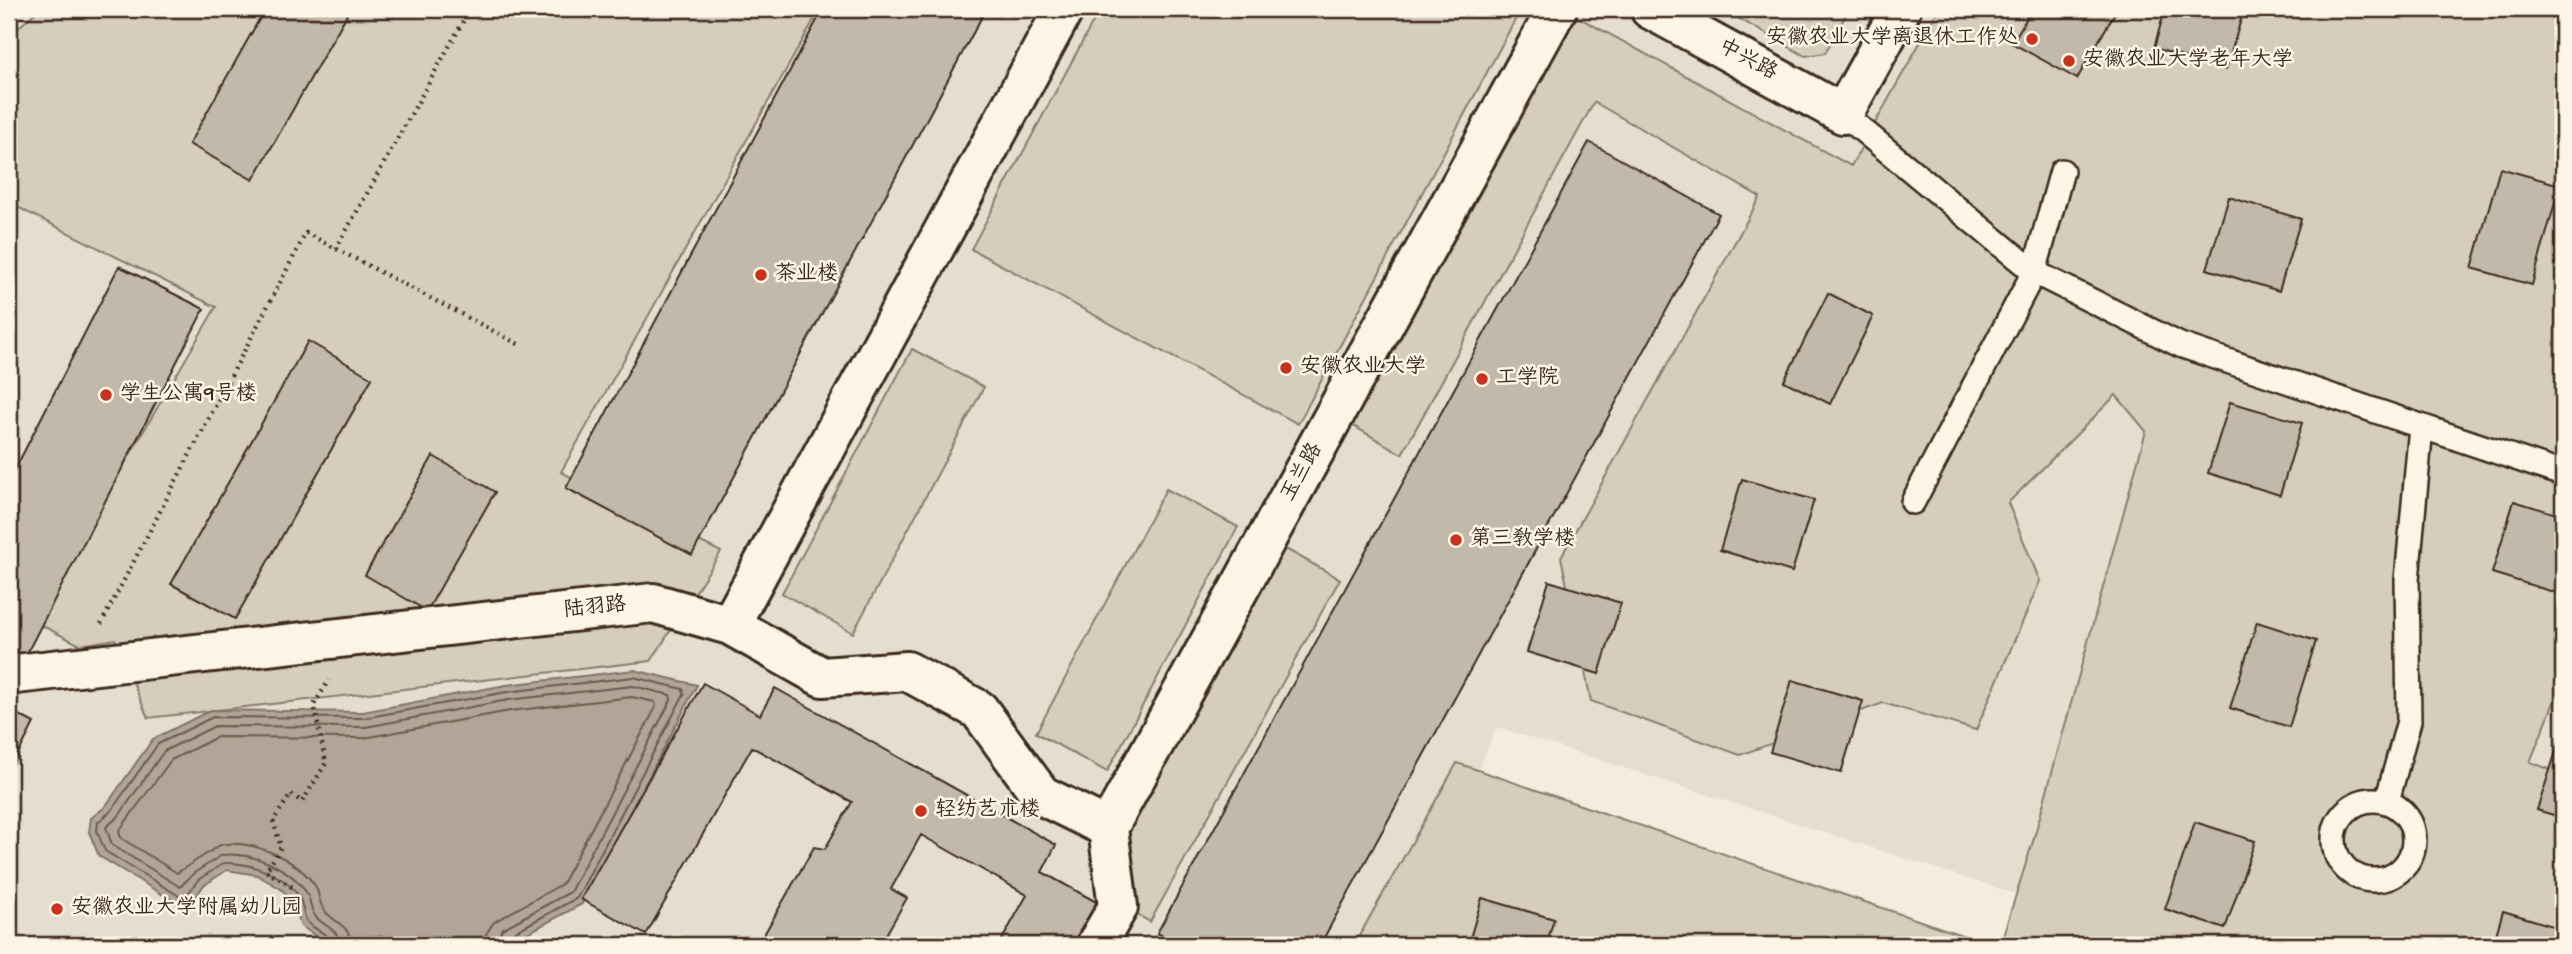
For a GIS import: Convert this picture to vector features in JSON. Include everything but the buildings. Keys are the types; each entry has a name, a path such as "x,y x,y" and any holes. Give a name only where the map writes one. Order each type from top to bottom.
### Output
{"street":[{"path":"730,625 1064,9"},
{"name":"玉兰路","path":"1108,828 1557,9"},
{"name":"中兴路","path":"1650,9 1843,114"},
{"path":"1843,114 1901,9"},
{"name":"陆羽路","path":"9,671 16,674 653,603 730,625 822,677 907,671 979,710 1041,795 1108,828"},
{"path":"1096,945 1118,907 1108,828"}],"lane":[{"path":"1843,114 2034,272 2180,345 2563,474"},
{"path":"1913,502 2034,272 2062,171"},
{"path":"2387,801 2409,721 2407,580 2421,427"}],"path":[{"path":"336,249 470,9"},
{"path":"79,667 306,233 522,346"},
{"path":"292,887 267,871 281,847 273,821 291,794 302,802 326,763 314,705 335,670"}],"shaded area":[{"name":"安徽农业大学","path":"9,9 2563,9 2563,945 2174,945 1497,727 1450,834 1393,945 9,945"},
{"path":"39,9 820,9 561,472 721,552 651,661 148,718 115,639 80,645 33,621 216,307 9,203 9,36"},
{"path":"1100,9 1521,9 1298,424 971,249"},
{"path":"1722,9 1849,9 1825,53 1805,56"},
{"path":"1939,9 2563,9 2563,680 2530,762 2563,774 2563,945 2308,945 2305,939 2258,945 2000,945 2034,838 2146,431 2116,395 2008,503 2040,581 1976,730 1883,703 1740,755 1591,701 1561,557 1760,197 1594,102 1402,454 1345,421 1569,12 1851,166"},
{"path":"912,349 984,387 853,633 782,593"},
{"path":"1166,489 1238,527 1107,772 1036,733"},
{"path":"1282,547 1340,579 1150,922 1128,910 1125,837"},
{"path":"1457,763 1991,945 1354,945"}],"water":[{"path":"634,670 697,685 582,904 505,945 328,945 301,926 293,901 281,889 257,875 227,870 203,886 188,910 99,856 89,832 91,818 105,807 153,739 211,710 363,712 506,685"}],"place":[{"name":"安徽农业大学离退休工作处","path":"2032,39"},
{"name":"安徽农业大学老年大学","path":"2069,61"},
{"name":"茶业楼","path":"761,275"},
{"name":"安徽农业大学","path":"1286,368"},
{"name":"工学院","path":"1482,379"},
{"name":"学生公寓9号楼","path":"106,395"},
{"name":"第三教学楼","path":"1456,540"},
{"name":"轻纺艺术楼","path":"921,811"},
{"name":"安徽农业大学附属幼儿园","path":"57,909"}]}
